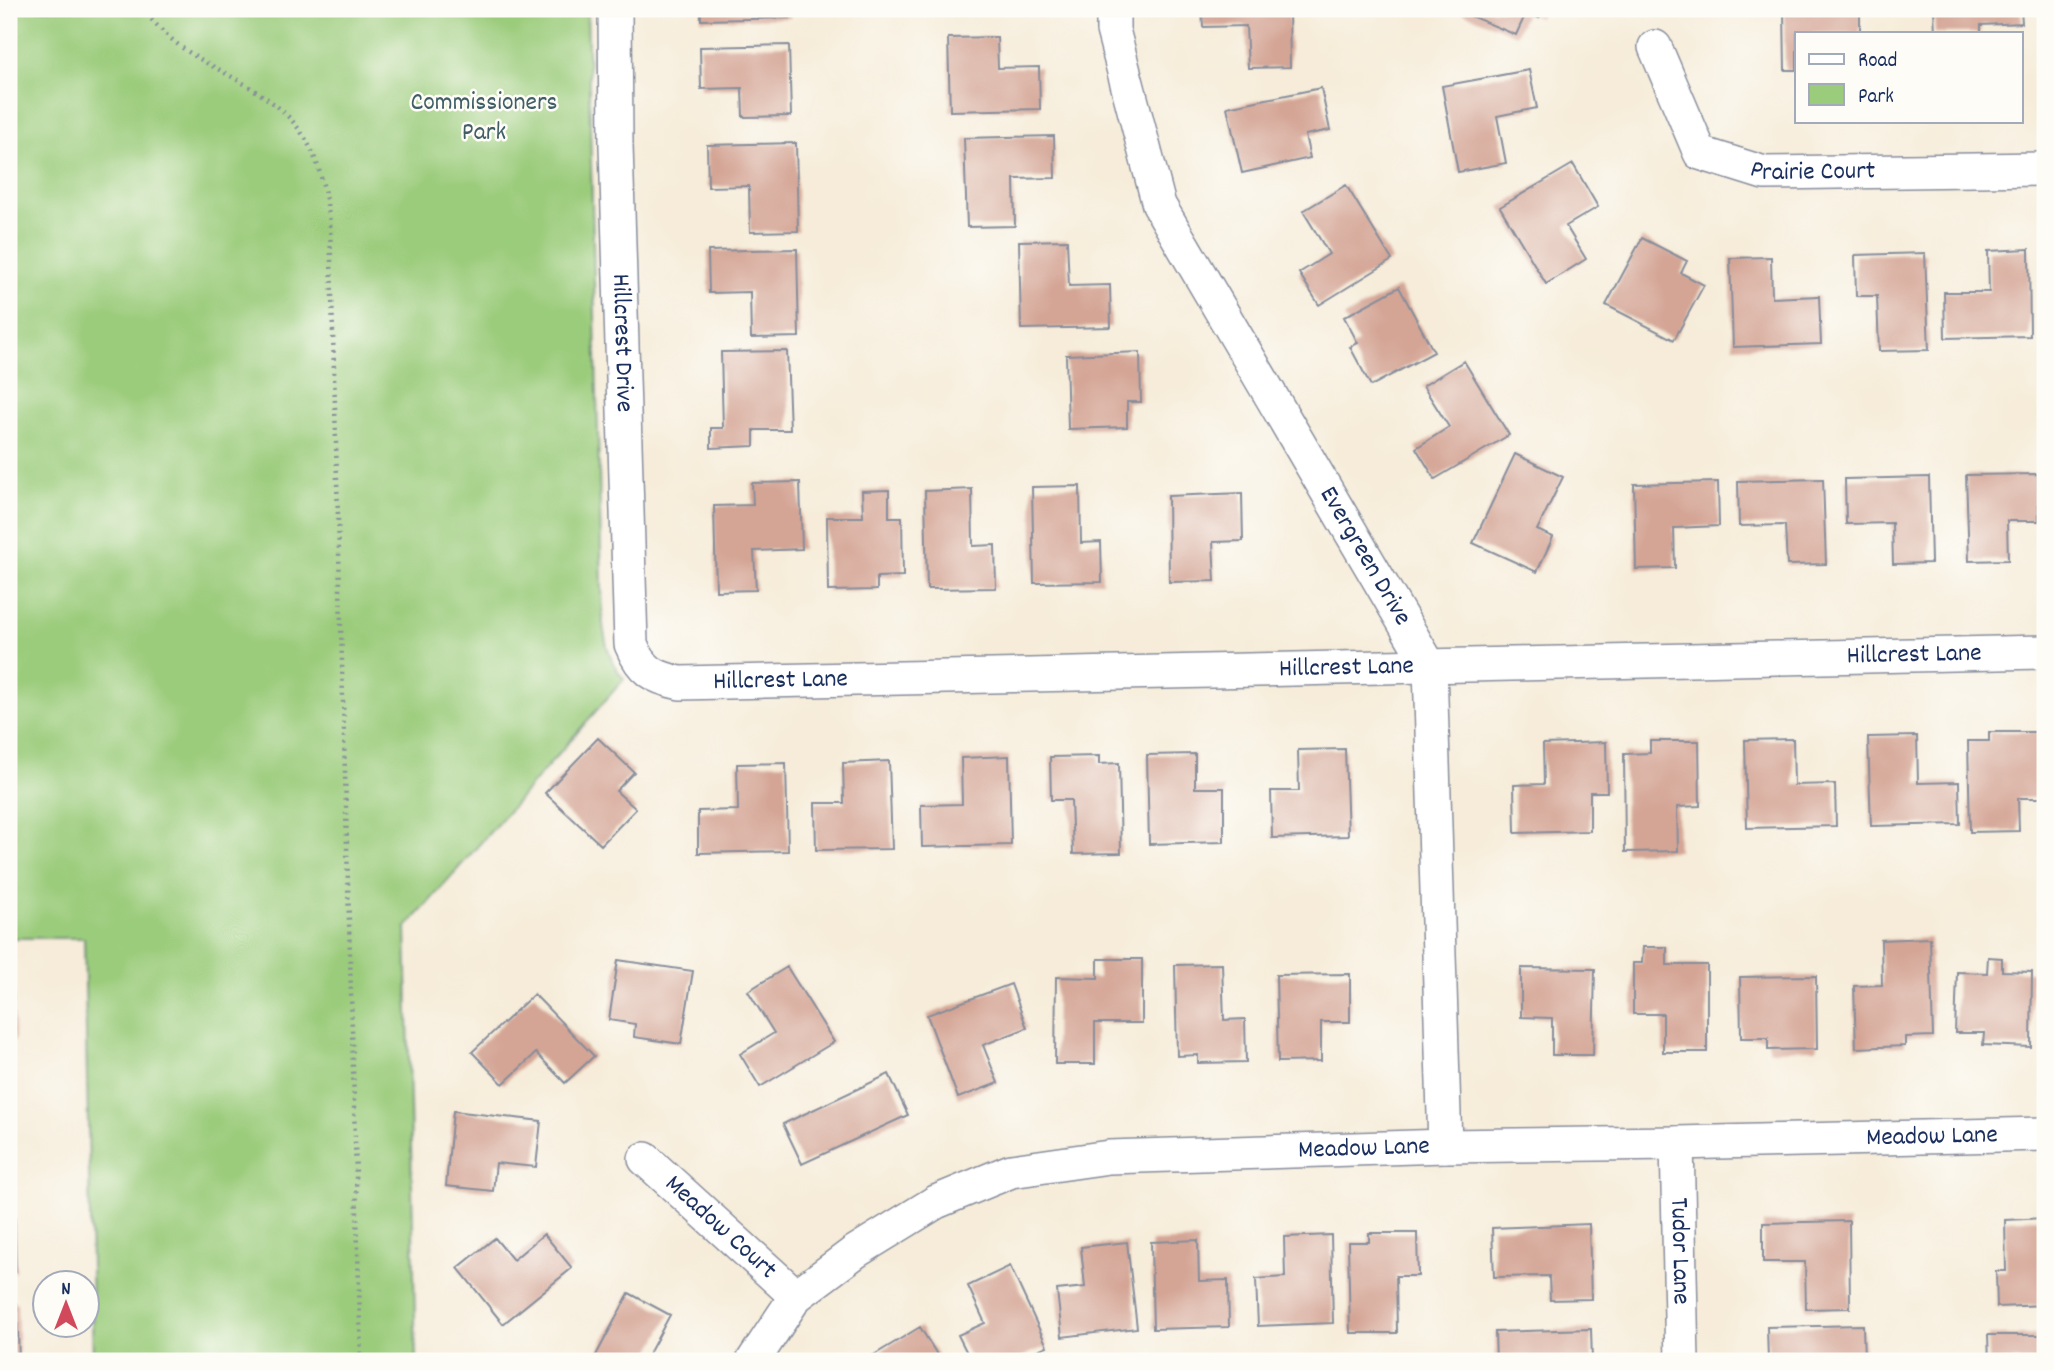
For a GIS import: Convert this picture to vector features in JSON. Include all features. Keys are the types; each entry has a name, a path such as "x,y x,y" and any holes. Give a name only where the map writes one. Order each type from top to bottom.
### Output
{"street":[{"name":"Hillcrest Drive","path":"614,9 631,645 638,661 649,672"},
{"name":"Evergreen Drive","path":"1113,9 1114,30 1159,205 1430,667 1445,1146"},
{"name":"Prairie Court","path":"1655,47 1700,153 1764,173 2045,169"},
{"name":"Hillcrest Lane","path":"649,672 662,679 680,682 2045,652"},
{"name":"Meadow Lane","path":"754,1361 796,1296 855,1252 936,1202 1011,1171 1109,1157 1445,1146 2045,1134"},
{"name":"Tudor Lane","path":"1677,1143 1682,1361"},
{"name":"Meadow Court","path":"645,1159 796,1296"}],"path":[{"path":"142,9 163,32 187,51 282,111 302,134 312,152 325,193 328,212 361,1361"}],"green space":[{"name":"Commissioners Park","path":"9,9 587,9 603,625 609,654 624,679 406,928 416,1361 93,1361 93,1338 102,1338 102,1268 91,1268 84,938 9,938"}],"building":[{"path":"701,9 790,9 790,18 701,20"},
{"path":"1202,9 1289,9 1290,67 1248,68 1246,26 1203,27"},
{"path":"1462,9 1543,9 1539,18 1526,13 1516,35 1461,12"},
{"path":"1860,9 1860,32 1795,32 1795,70 1785,70 1784,10"},
{"path":"1934,9 2021,9 2022,23 1981,25 1981,32 1935,32"},
{"path":"997,37 998,68 1039,67 1040,109 950,111 948,38"},
{"path":"789,45 791,116 743,117 742,88 701,89 700,47"},
{"path":"1529,70 1537,108 1497,116 1506,163 1458,172 1442,86"},
{"path":"1321,88 1330,130 1305,135 1310,158 1242,173 1227,107"},
{"path":"1054,136 1055,178 1014,179 1015,226 967,227 964,138"},
{"path":"796,143 798,231 750,232 749,186 708,187 707,145"},
{"path":"1573,164 1598,207 1566,226 1586,259 1546,284 1500,207"},
{"path":"1346,185 1392,260 1319,305 1299,273 1329,254 1303,211"},
{"path":"1642,238 1687,261 1681,273 1704,285 1674,340 1606,305"},
{"path":"1067,240 1069,286 1110,285 1111,327 1021,329 1019,241"},
{"path":"797,249 799,337 751,338 750,292 709,293 708,251"},
{"path":"2029,249 2030,336 1945,338 1944,292 1989,292 1988,251"},
{"path":"1925,253 1929,350 1879,351 1877,296 1856,296 1855,255"},
{"path":"1771,257 1772,298 1819,296 1821,344 1733,347 1730,258"},
{"path":"1399,287 1434,352 1371,386 1350,347 1358,343 1344,317"},
{"path":"787,351 790,430 754,430 754,446 711,448 711,428 723,428 721,352"},
{"path":"1140,352 1141,402 1127,402 1127,427 1068,429 1066,355"},
{"path":"1464,361 1509,435 1435,479 1416,448 1449,427 1423,386"},
{"path":"1515,454 1563,477 1537,530 1553,537 1537,572 1473,543"},
{"path":"2038,474 2039,521 2007,521 2008,560 1969,561 1966,475"},
{"path":"1929,477 1931,563 1893,564 1892,523 1846,524 1845,479"},
{"path":"1823,479 1826,564 1787,565 1785,525 1739,526 1738,481"},
{"path":"800,482 802,549 754,551 756,590 716,591 714,506 753,505 752,483"},
{"path":"1718,482 1719,526 1674,528 1675,568 1636,569 1634,484"},
{"path":"1080,486 1081,543 1101,542 1102,582 1034,583 1032,487"},
{"path":"972,489 973,546 995,545 996,588 927,589 925,491"},
{"path":"889,490 889,517 902,517 903,576 877,577 877,590 828,591 827,517 863,517 862,491"},
{"path":"1242,493 1243,541 1213,542 1215,581 1169,582 1168,496"},
{"path":"1989,732 2038,732 2039,768 2045,768 2045,798 2018,798 2019,831 1970,832 1968,741 1989,741"},
{"path":"1917,736 1918,783 1959,782 1960,824 1871,826 1868,737"},
{"path":"598,738 634,772 616,791 636,809 601,845 545,793"},
{"path":"1793,739 1794,785 1835,784 1836,826 1747,828 1745,740"},
{"path":"1650,741 1699,741 1700,806 1677,807 1678,851 1625,852 1624,754 1650,753"},
{"path":"1606,742 1607,792 1590,792 1590,831 1515,833 1514,785 1544,784 1543,744"},
{"path":"1345,749 1348,836 1272,838 1271,791 1299,791 1298,750"},
{"path":"1195,754 1195,788 1224,788 1224,842 1149,844 1147,755"},
{"path":"1009,756 1011,845 922,847 921,805 962,804 961,758"},
{"path":"1099,756 1099,764 1119,763 1121,853 1073,854 1071,800 1051,800 1050,757"},
{"path":"889,761 892,849 816,850 815,803 844,803 843,763"},
{"path":"786,763 788,851 698,853 698,811 738,810 737,764"},
{"path":"1930,938 1933,1036 1905,1037 1905,1046 1856,1048 1854,986 1882,985 1881,940"},
{"path":"1643,947 1667,947 1667,965 1707,965 1707,1052 1663,1052 1663,1014 1633,1014 1633,963 1642,963"},
{"path":"9,956 12,956 15,1041 9,1041"},
{"path":"1988,957 2002,958 2002,971 2032,972 2031,1047 1983,1045 1984,1033 1955,1033 1957,972 1987,973"},
{"path":"1098,959 1142,959 1142,1023 1095,1023 1095,1064 1055,1064 1056,977 1098,978"},
{"path":"618,960 693,971 681,1044 634,1037 635,1024 609,1020"},
{"path":"1222,964 1224,1020 1245,1019 1246,1062 1198,1063 1198,1055 1177,1056 1175,965"},
{"path":"787,967 834,1042 760,1087 740,1054 774,1033 748,991"},
{"path":"1521,968 1595,969 1593,1055 1552,1055 1552,1018 1521,1017"},
{"path":"1350,974 1350,1022 1321,1022 1321,1061 1278,1062 1276,975"},
{"path":"1816,976 1817,1049 1768,1050 1768,1038 1741,1038 1740,977"},
{"path":"1011,984 1027,1028 983,1045 998,1083 958,1098 927,1015"},
{"path":"534,994 594,1056 565,1083 536,1053 503,1084 472,1052"},
{"path":"9,1070 12,1070 14,1155 9,1155"},
{"path":"889,1074 908,1115 802,1164 783,1124"},
{"path":"453,1111 541,1121 536,1167 496,1163 493,1191 446,1186"},
{"path":"9,1187 14,1187 16,1272 9,1273"},
{"path":"2045,1218 2045,1305 1997,1307 1996,1271 2006,1271 2005,1220"},
{"path":"1849,1221 1850,1308 1806,1309 1805,1262 1763,1262 1763,1223"},
{"path":"1589,1224 1591,1299 1550,1300 1549,1276 1494,1277 1492,1228"},
{"path":"1369,1233 1417,1233 1418,1276 1396,1276 1397,1333 1350,1333 1348,1242 1369,1242"},
{"path":"544,1234 572,1268 503,1324 458,1268 495,1238 513,1260"},
{"path":"1331,1235 1333,1323 1258,1326 1256,1279 1285,1277 1284,1237"},
{"path":"1198,1240 1199,1281 1228,1280 1229,1327 1153,1329 1151,1242"},
{"path":"1127,1242 1137,1328 1062,1337 1057,1290 1085,1287 1081,1247"},
{"path":"1010,1266 1047,1346 1013,1361 971,1361 958,1335 985,1323 968,1286"},
{"path":"629,1293 670,1315 645,1361 593,1361"},
{"path":"9,1303 17,1303 19,1361 9,1361"},
{"path":"1863,1325 1864,1361 1768,1361 1767,1327"},
{"path":"920,1327 941,1361 864,1361"},
{"path":"1591,1329 1592,1361 1496,1361 1495,1332"},
{"path":"1988,1335 2045,1335 2045,1361 1989,1361"}]}
